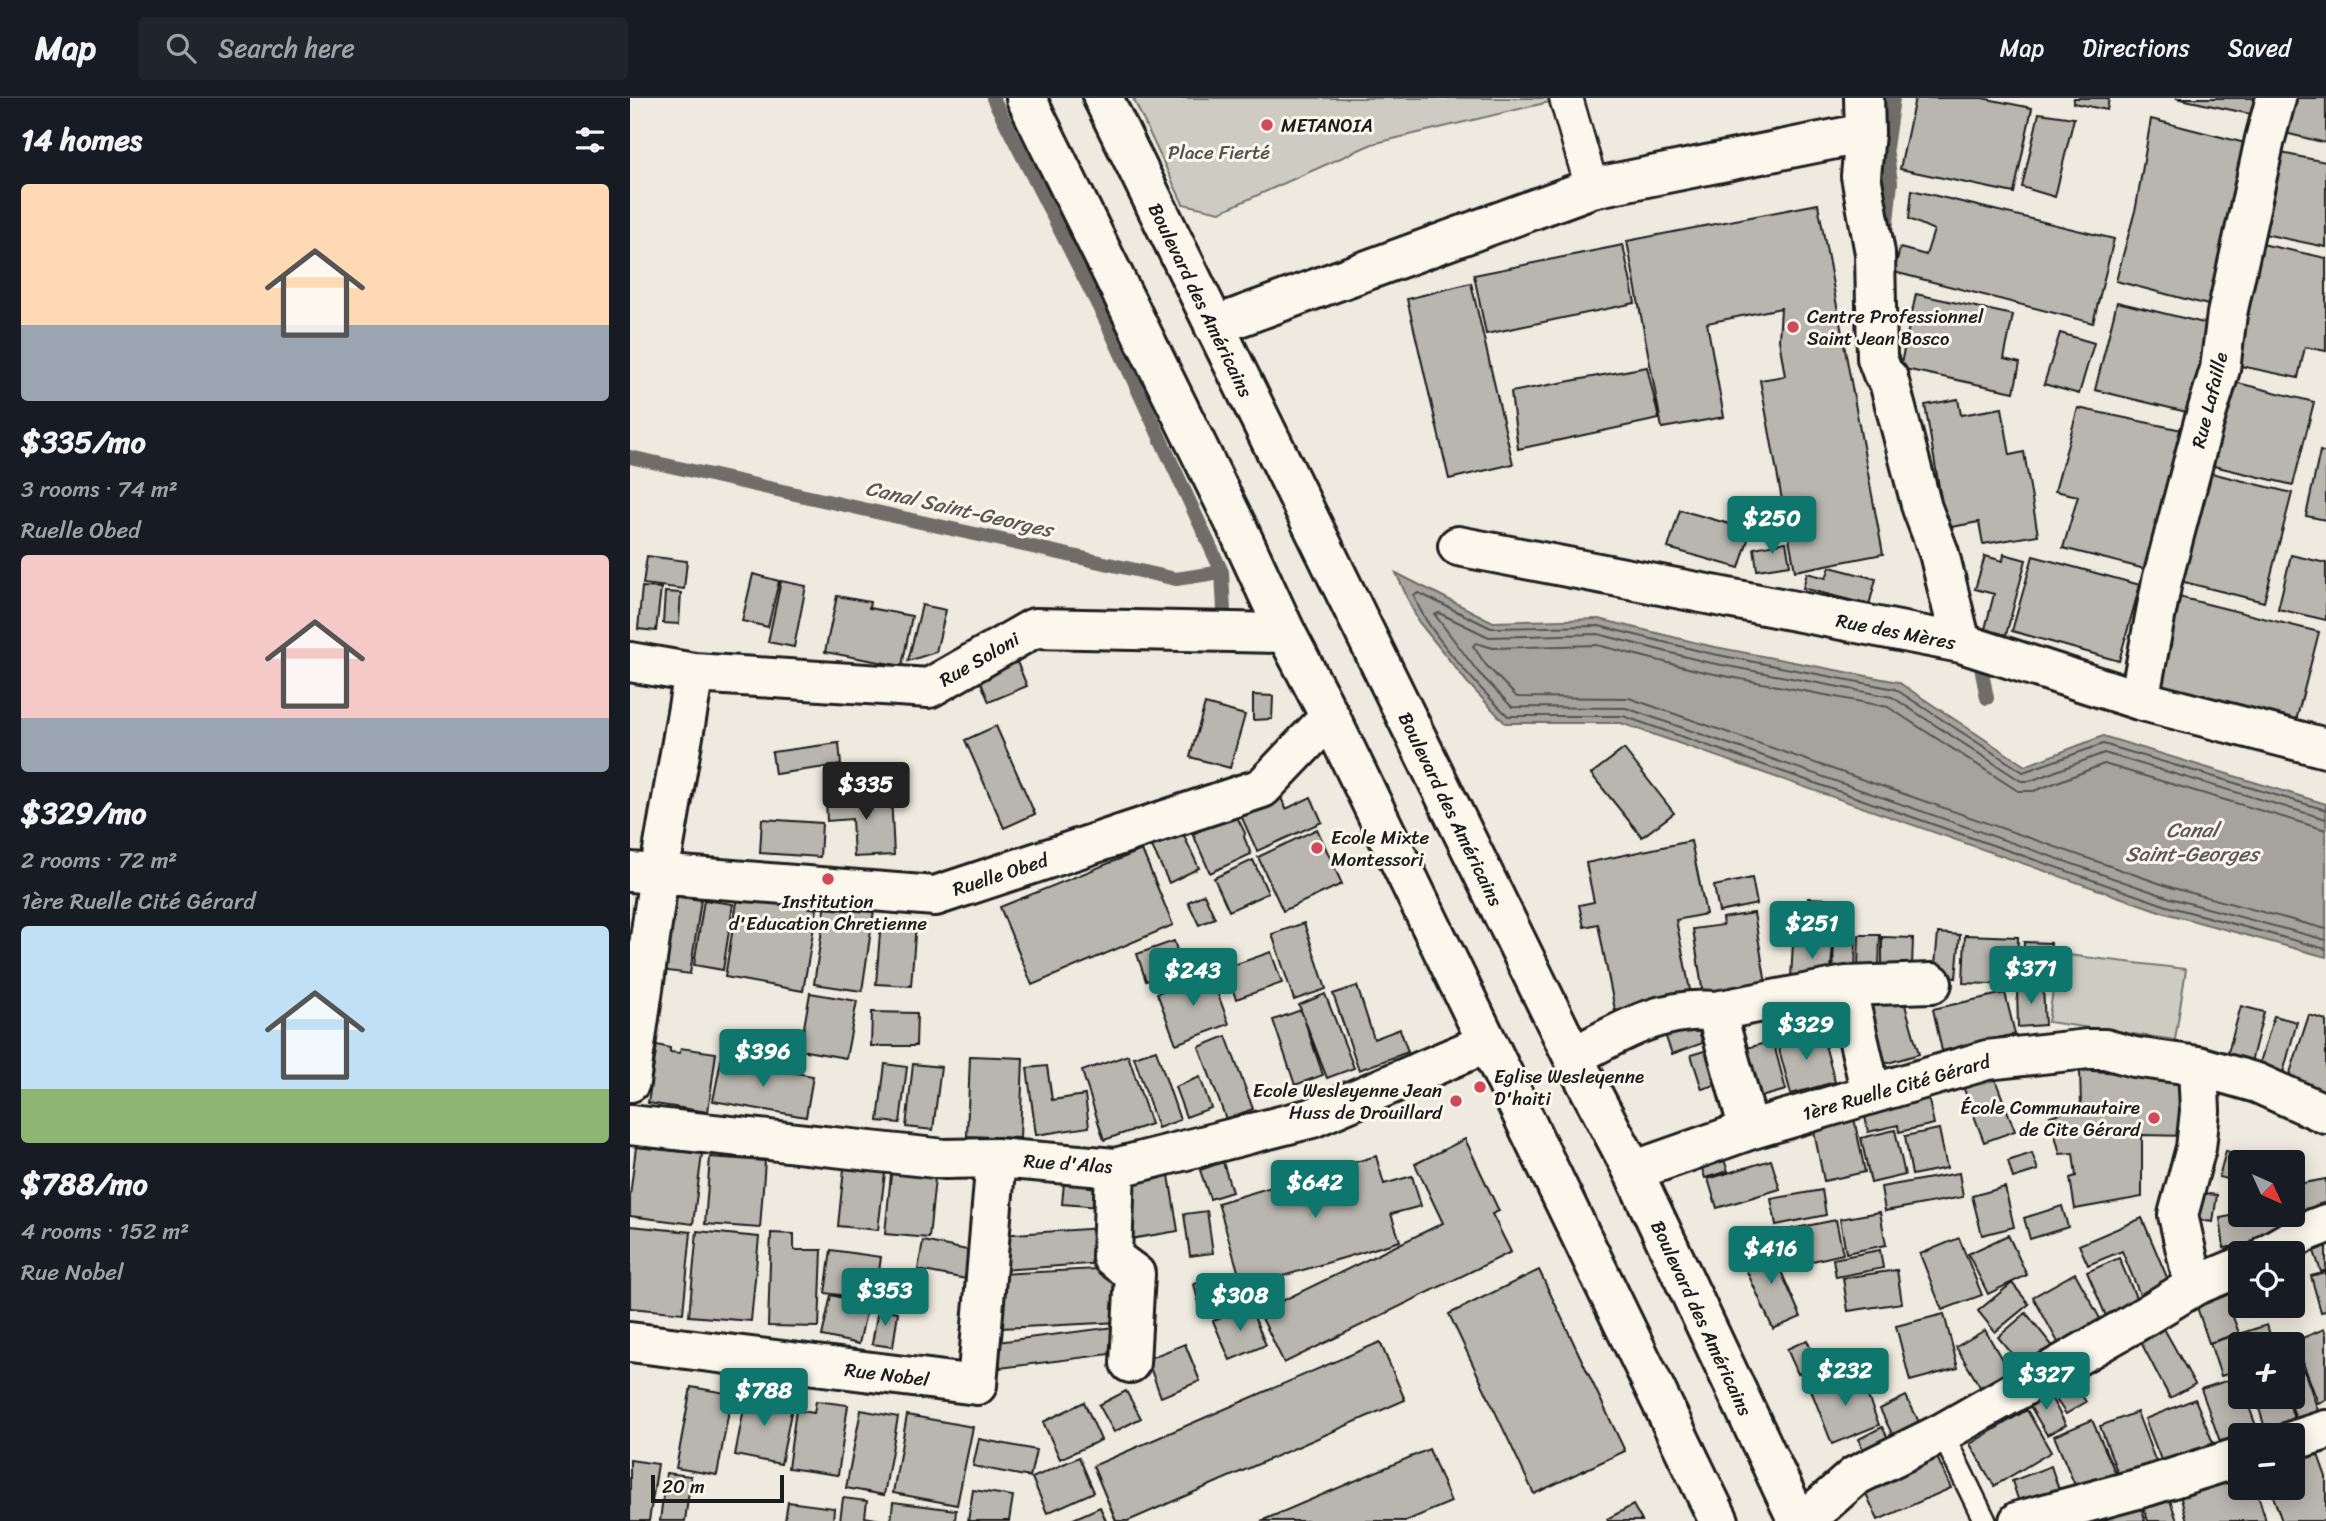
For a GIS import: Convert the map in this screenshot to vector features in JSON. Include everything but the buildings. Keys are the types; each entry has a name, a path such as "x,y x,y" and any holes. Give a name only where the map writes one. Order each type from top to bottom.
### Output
{"street":[{"path":"1026,98 1719,1521"},
{"name":"Boulevard des Américains","path":"1103,98 1573,1057 1633,1171 1798,1521"},
{"path":"1566,98 1592,188"},
{"name":"Rue Lafaille","path":"2138,700 2162,581 2220,369 2230,301 2276,98"},
{"path":"1214,326 1592,188 1864,116 1861,176 1875,253 1877,358 1883,374 1888,378 1922,508 1939,553 1961,643"},
{"name":"Rue des Mères","path":"1458,546 1961,643 2138,700 2326,748"},
{"name":"Rue Soloni","path":"630,662 694,673 929,688 1034,628 1286,633"},
{"path":"630,1083 644,873 694,673"},
{"name":"Ruelle Obed","path":"644,873 935,896 1262,788 1329,717"},
{"path":"1573,1057 1638,1022 1695,1009 1716,1011 1846,986 1932,983"},
{"path":"1846,986 1871,1093"},
{"path":"1716,1011 1749,1130"},
{"name":"Rue d'Alas","path":"630,1125 944,1159 996,1158 1115,1168 1311,1118 1487,1043"},
{"name":"1ère Ruelle Cité Gérard","path":"1633,1171 1749,1130 1987,1060 2088,1049 2105,1049 2134,1057 2198,1066 2257,1083 2326,1114"},
{"path":"2194,1286 2178,1214 2196,1148 2200,1111 2198,1066"},
{"name":"Rue Nobel","path":"630,1342 977,1385 996,1158"},
{"path":"1115,1168 1112,1257 1135,1274 1130,1363"},
{"path":"2290,1241 2326,1224"},
{"path":"1804,1521 1855,1476 1942,1433 2194,1286 2228,1272"},
{"path":"2305,1437 2326,1430"},
{"path":"2019,1521 2228,1461"}],"lane":[{"path":"1942,1433 1985,1521"}],"green space":[{"name":"Place Fierté","path":"1133,98 1566,98 1372,144 1220,212 1183,204"},
{"path":"2059,954 2186,969 2175,1040 2048,1022"}],"water":[{"name":"Canal Saint-Georges","path":"1396,573 1493,622 1599,619 1710,646 1898,682 2025,766 2103,736 2326,804 2326,957 2165,913 1621,723 1505,723 1467,682 1418,621"}],"waterway":[{"path":"993,98 1106,321 1222,572"},
{"path":"1886,232 1891,182 1886,148 1893,98"},
{"name":"Canal Saint-Georges","path":"630,457 1176,579 1222,572 1225,630"},
{"path":"1978,652 1987,698"}],"place":[{"name":"METANOIA","path":"1267,125"},
{"name":"Centre Professionnel Saint Jean Bosco","path":"1793,327"},
{"name":"Ecole Mixte Montessori","path":"1317,848"},
{"name":"Institution d'Education Chretienne","path":"828,879"},
{"name":"Eglise Wesleyenne D'haiti","path":"1480,1087"},
{"name":"Ecole Wesleyenne Jean Huss de Drouillard","path":"1456,1101"},
{"name":"École Communautaire de Cite Gérard","path":"2154,1118"}]}
